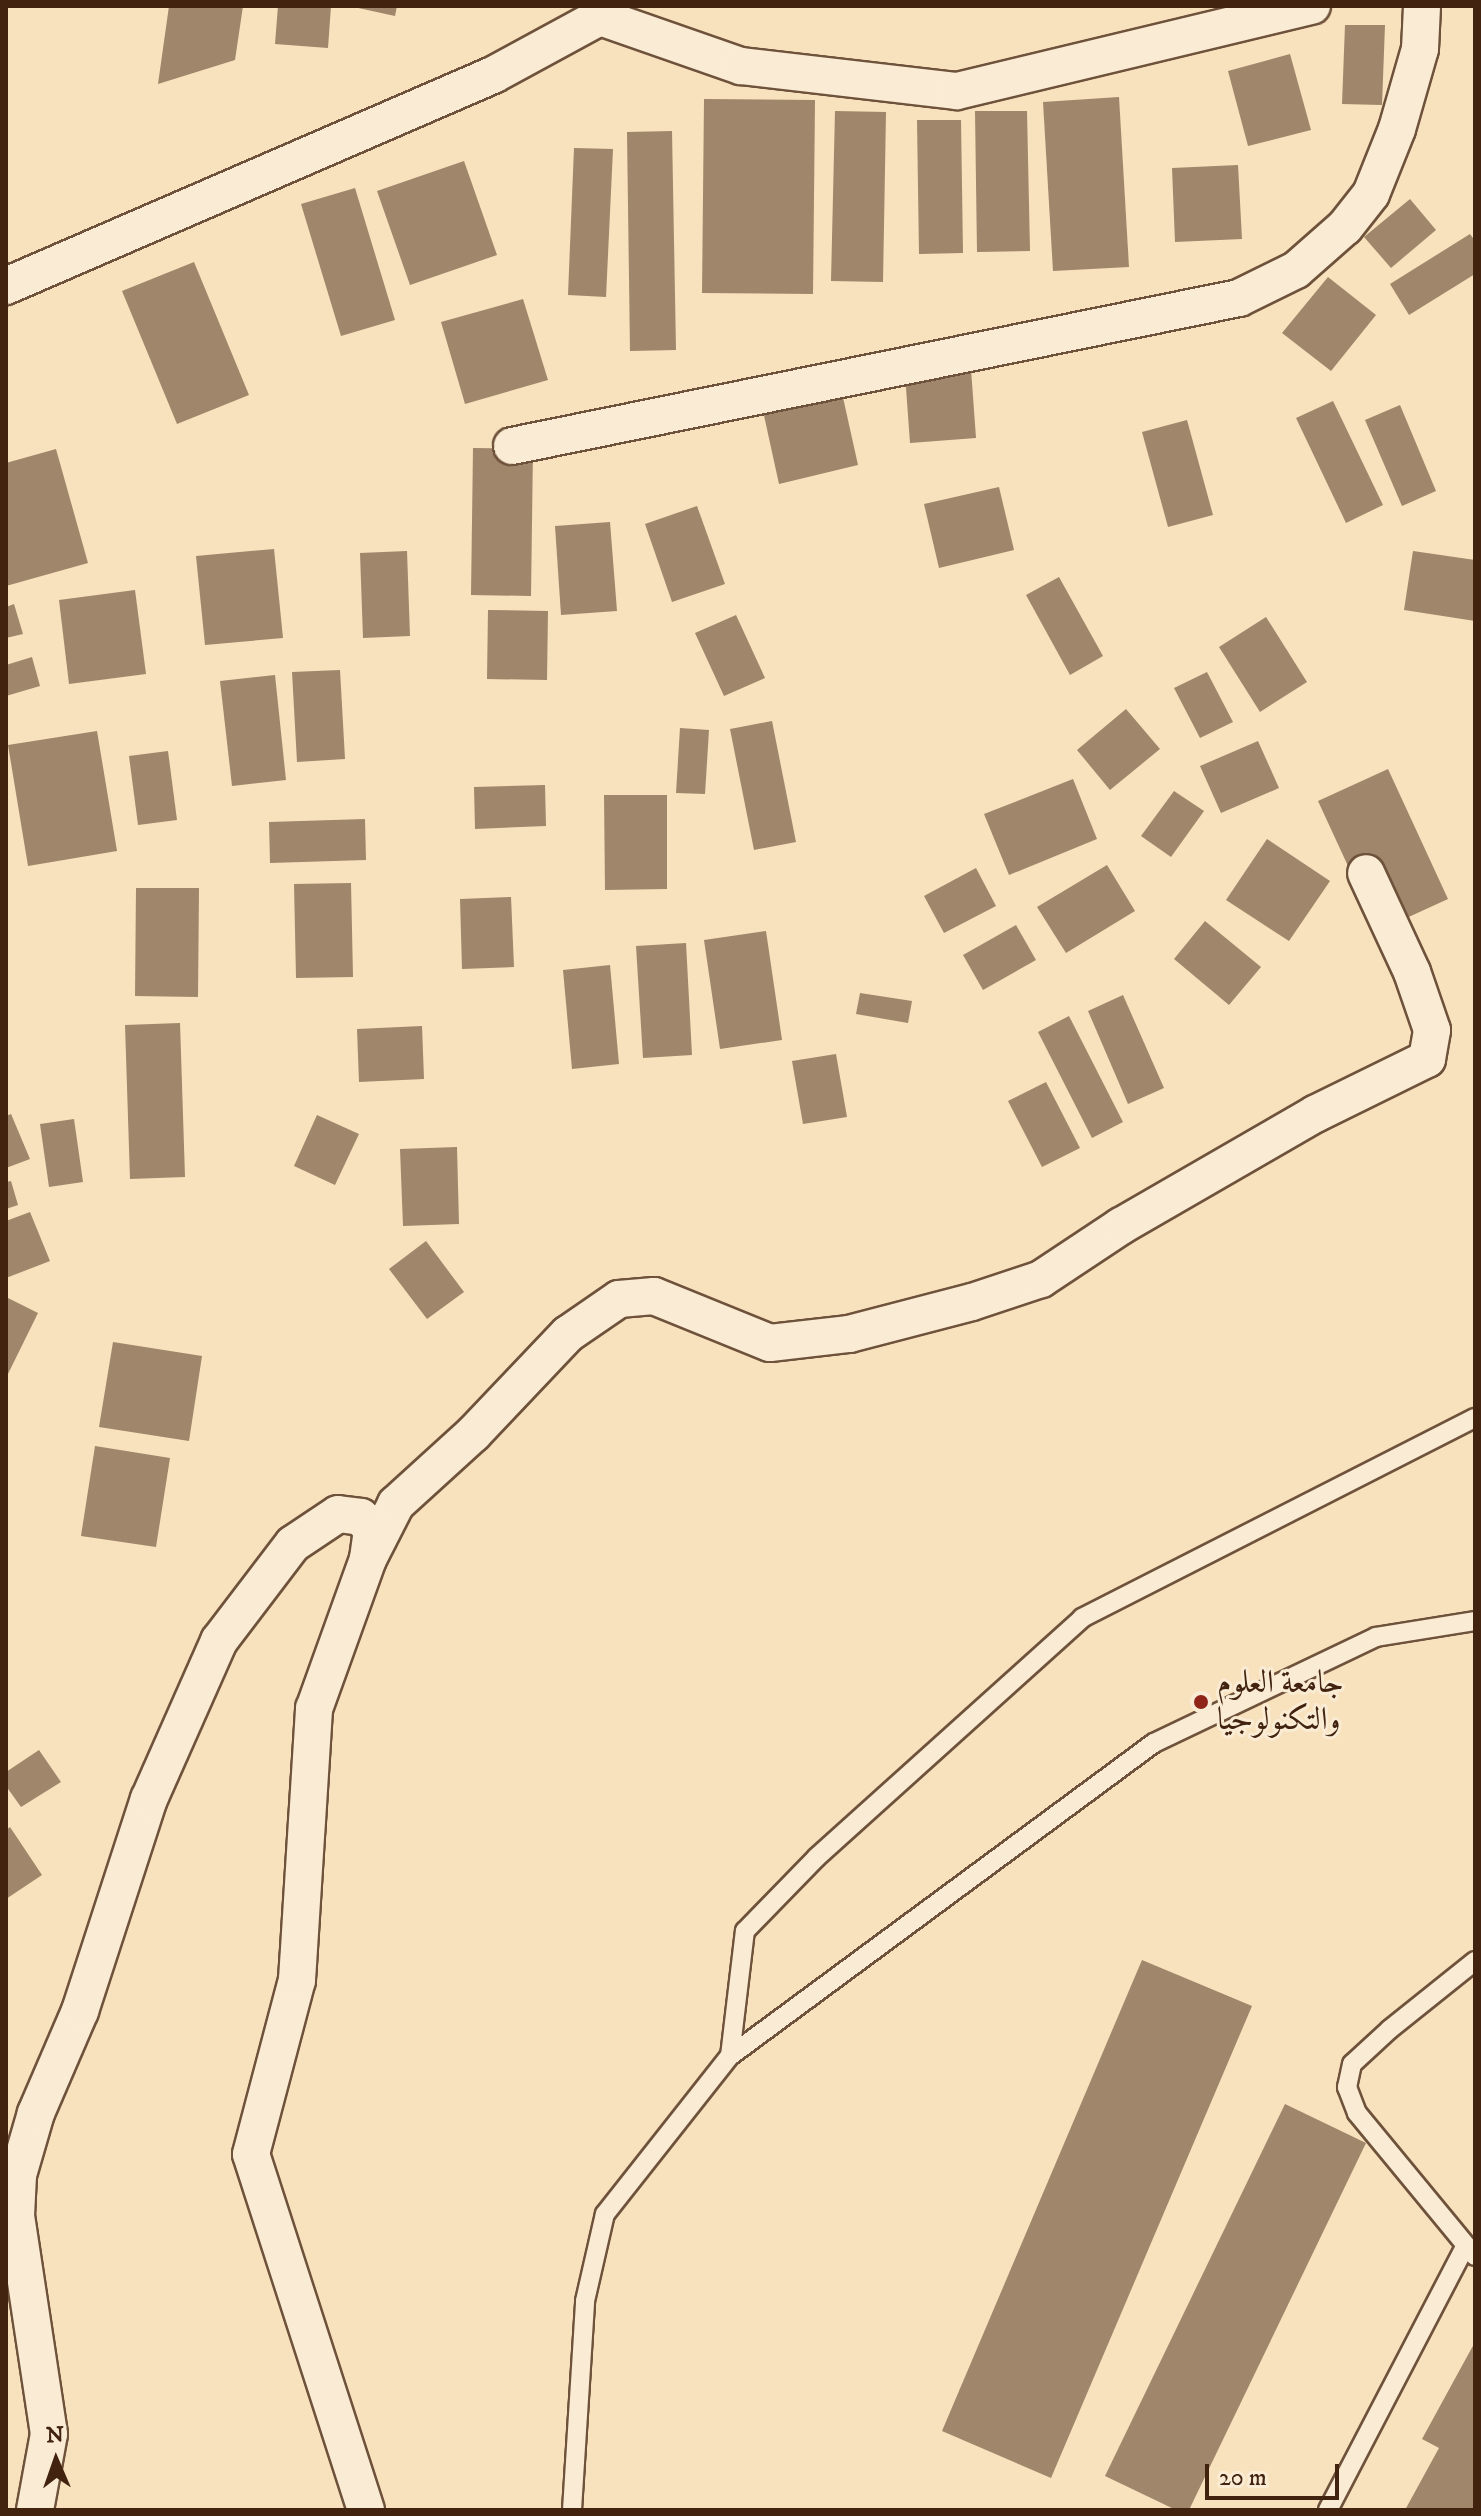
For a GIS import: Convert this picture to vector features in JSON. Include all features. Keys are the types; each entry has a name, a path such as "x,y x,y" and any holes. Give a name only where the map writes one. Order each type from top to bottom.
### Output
{"street":[{"path":"6,286 493,75 605,11 741,66 957,91 1312,6"},
{"path":"512,446 1239,298 1296,270 1345,227 1371,194 1397,129 1420,49 1422,6"},
{"path":"366,2510 251,2154 297,1980 314,1709 368,1559 396,1504 473,1434 568,1334 619,1299 654,1296 770,1343 849,1334 972,1302 1041,1279 1121,1226 1315,1114 1427,1059 1432,1030 1412,972 1366,873"},
{"path":"35,2510 49,2434 16,2216 18,2175 36,2113 80,2011 149,1799 219,1641 293,1544 338,1514 361,1517 372,1530 368,1559"}],"lane":[{"path":"730,2056 745,1931 817,1857 1082,1618 1475,1418"},
{"path":"572,2510 585,2301 605,2214 730,2056 1154,1743 1376,1637 1475,1621"},
{"path":"1328,2510 1470,2252 1357,2113 1347,2087 1352,2064 1475,1961"}],"building":[{"path":"169,6 243,6 235,60 158,84"},
{"path":"278,6 331,6 328,48 275,44"},
{"path":"349,6 397,6 395,16"},
{"path":"1345,25 1385,25 1382,105 1342,104"},
{"path":"1290,54 1311,130 1248,146 1228,71"},
{"path":"1119,97 1129,267 1053,271 1043,102"},
{"path":"704,99 815,100 813,294 702,293"},
{"path":"835,111 886,112 883,282 831,281"},
{"path":"975,111 1027,111 1030,251 977,252"},
{"path":"917,120 961,120 963,253 919,254"},
{"path":"672,131 676,350 630,351 627,132"},
{"path":"574,148 613,149 606,297 568,295"},
{"path":"464,161 497,255 410,285 377,191"},
{"path":"1238,165 1242,239 1175,242 1172,168"},
{"path":"355,188 395,320 341,336 301,204"},
{"path":"1410,199 1436,230 1391,268 1364,237"},
{"path":"1470,234 1475,241 1475,274 1409,315 1390,284"},
{"path":"194,262 249,395 177,424 122,291"},
{"path":"1328,277 1376,315 1331,371 1282,333"},
{"path":"523,299 548,380 465,404 441,322"},
{"path":"971,369 976,438 910,443 905,374"},
{"path":"842,393 858,465 779,484 763,411"},
{"path":"1333,401 1383,505 1346,523 1296,418"},
{"path":"1400,405 1436,491 1402,506 1365,420"},
{"path":"1187,420 1213,515 1168,527 1142,432"},
{"path":"473,448 533,449 531,596 471,595"},
{"path":"56,449 88,563 6,586 6,463"},
{"path":"999,487 1014,550 939,568 924,504"},
{"path":"697,506 725,584 672,602 645,524"},
{"path":"610,522 617,611 561,615 555,526"},
{"path":"274,549 283,638 205,645 196,556"},
{"path":"407,551 410,636 363,638 360,553"},
{"path":"1413,551 1475,560 1475,621 1404,610"},
{"path":"1059,577 1103,656 1070,675 1026,595"},
{"path":"135,590 146,674 69,684 59,600"},
{"path":"14,604 23,634 6,638 6,607"},
{"path":"488,610 548,611 547,680 487,679"},
{"path":"736,615 765,678 724,696 695,633"},
{"path":"1266,617 1307,682 1260,712 1219,647"},
{"path":"32,657 40,686 6,696 6,665"},
{"path":"340,670 345,759 297,762 292,672"},
{"path":"1207,672 1233,722 1200,738 1174,688"},
{"path":"275,675 286,780 232,786 220,681"},
{"path":"1126,709 1160,749 1110,790 1077,750"},
{"path":"772,721 796,842 754,850 730,729"},
{"path":"680,728 709,730 705,794 676,793"},
{"path":"97,731 117,851 28,866 8,745"},
{"path":"1258,741 1279,788 1221,813 1200,766"},
{"path":"168,751 177,820 138,825 129,756"},
{"path":"1388,769 1448,899 1378,931 1318,801"},
{"path":"1073,779 1097,839 1009,875 984,814"},
{"path":"545,785 546,826 475,829 474,787"},
{"path":"1174,791 1204,811 1171,857 1141,836"},
{"path":"604,795 667,795 667,889 605,890"},
{"path":"365,819 366,860 270,863 269,822"},
{"path":"1267,839 1330,881 1289,941 1226,900"},
{"path":"1107,865 1135,911 1066,953 1037,907"},
{"path":"976,868 996,906 944,933 924,896"},
{"path":"351,883 353,977 296,978 294,884"},
{"path":"136,888 199,888 198,997 135,996"},
{"path":"511,897 514,967 462,969 460,899"},
{"path":"1205,921 1261,967 1229,1005 1174,959"},
{"path":"1016,925 1036,960 983,990 963,955"},
{"path":"766,931 782,1040 720,1049 704,940"},
{"path":"686,943 692,1055 643,1058 636,946"},
{"path":"610,965 619,1064 572,1069 563,970"},
{"path":"860,993 912,1001 908,1023 856,1014"},
{"path":"1123,995 1164,1088 1128,1104 1088,1011"},
{"path":"1069,1016 1123,1122 1092,1138 1038,1032"},
{"path":"180,1023 185,1177 130,1179 125,1025"},
{"path":"422,1026 424,1079 359,1082 357,1029"},
{"path":"836,1054 847,1117 803,1124 792,1061"},
{"path":"1046,1082 1080,1148 1042,1167 1008,1101"},
{"path":"11,1114 30,1159 6,1168 6,1116"},
{"path":"317,1115 359,1134 335,1185 294,1166"},
{"path":"74,1119 83,1182 49,1187 40,1124"},
{"path":"457,1147 459,1224 403,1226 400,1149"},
{"path":"11,1181 18,1205 6,1209 6,1182"},
{"path":"30,1212 50,1261 6,1278 6,1221"},
{"path":"426,1241 464,1292 427,1319 389,1269"},
{"path":"6,1297 38,1313 6,1378"},
{"path":"113,1342 202,1356 189,1441 99,1427"},
{"path":"95,1446 170,1458 156,1547 81,1536"},
{"path":"39,1750 61,1782 21,1807 6,1786 6,1772"},
{"path":"10,1827 42,1875 6,1899 6,1830"},
{"path":"1142,1960 1252,2006 1051,2478 942,2431"},
{"path":"1285,2104 1366,2143 1189,2510 1176,2510 1105,2476"},
{"path":"1475,2342 1475,2510 1405,2510 1439,2448 1422,2439"}],"place":[{"name":"جامعة العلوم والتكنولوجيا","path":"1201,1702"}]}
